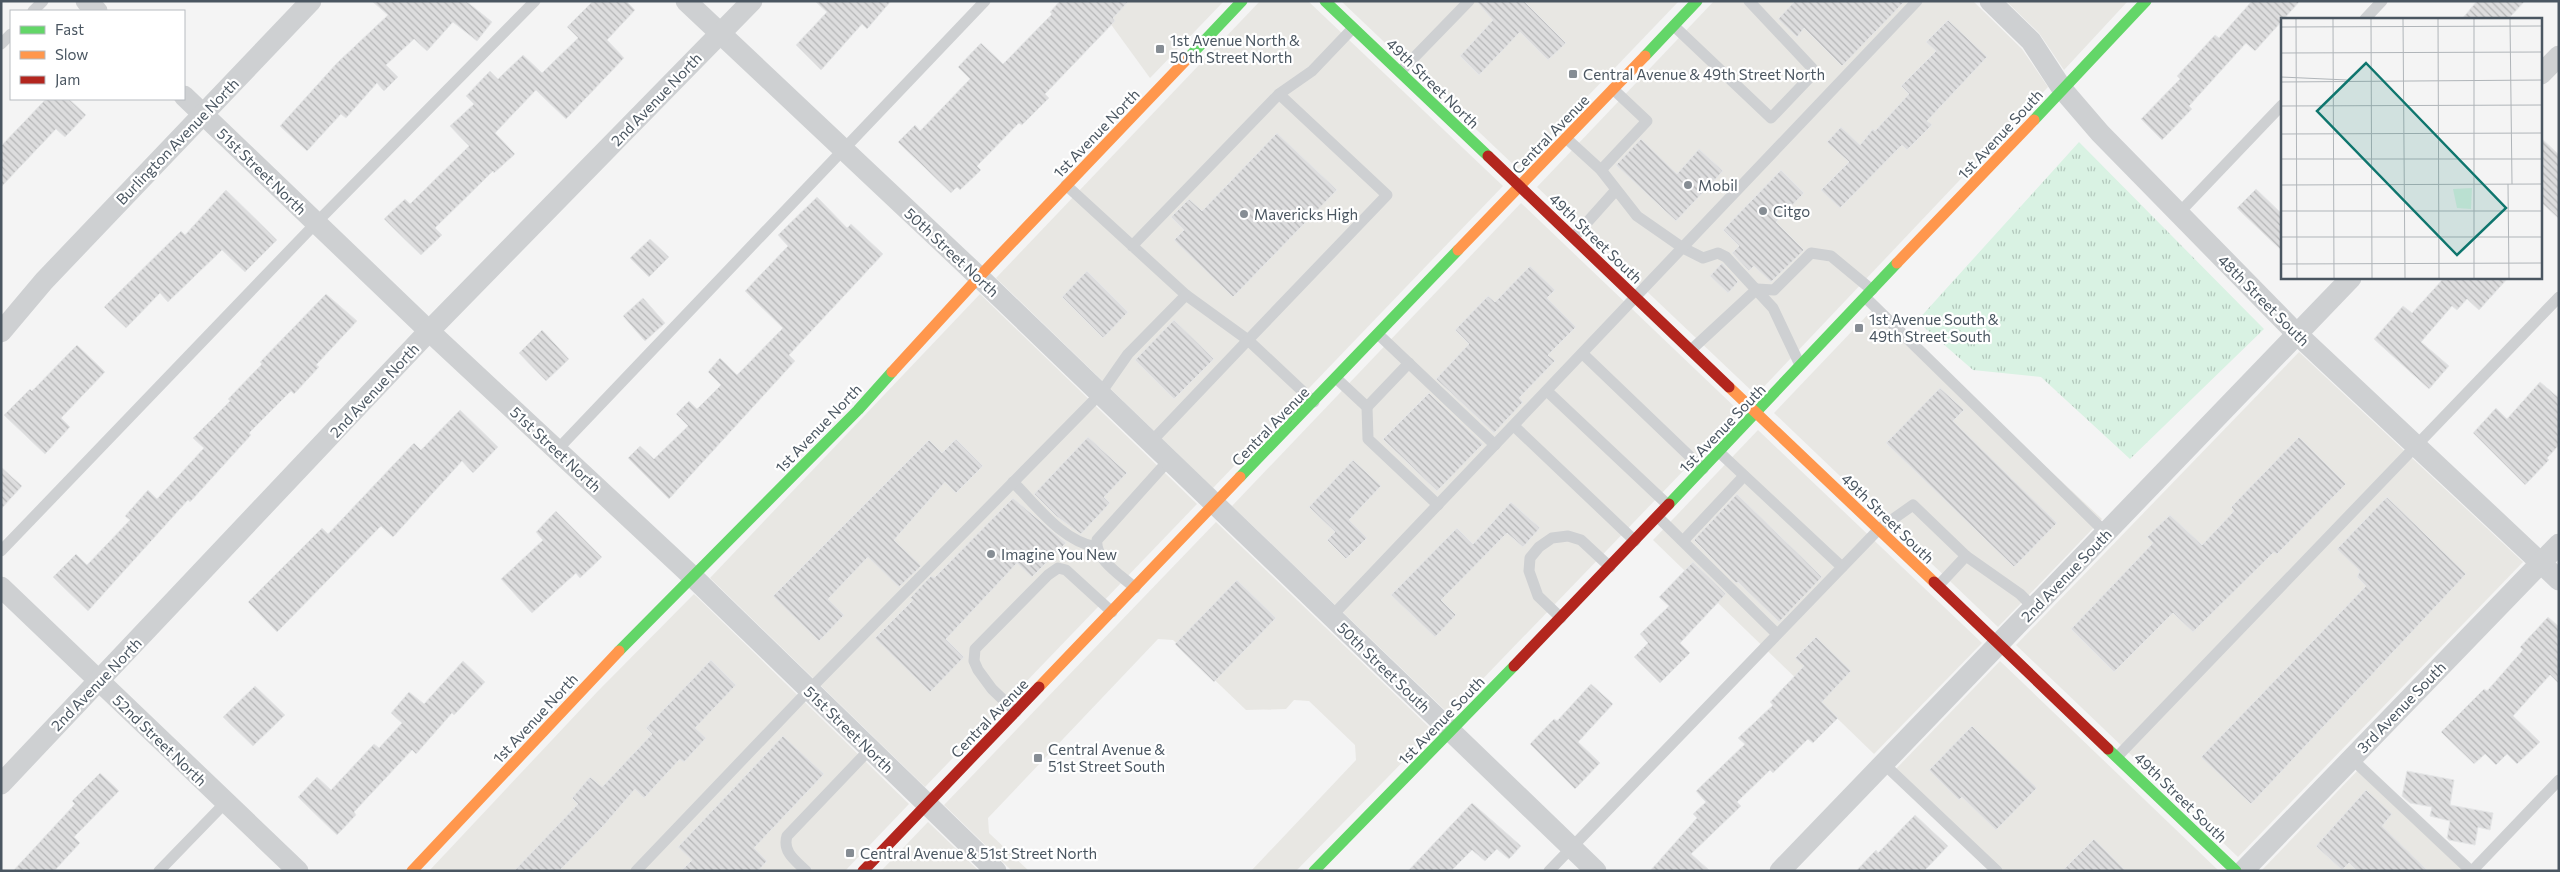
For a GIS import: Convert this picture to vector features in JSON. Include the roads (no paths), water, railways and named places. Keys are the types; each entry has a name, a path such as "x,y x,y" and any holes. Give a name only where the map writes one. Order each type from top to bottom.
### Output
{"main road":[{"name":"1st Avenue North","path":"412,871 589,682 858,410 979,277 1242,1"},
{"name":"49th Street North","path":"1325,1 1520,186"},
{"name":"Central Avenue","path":"863,871 1697,1"},
{"name":"1st Avenue South","path":"1314,871 1452,732 1658,517 2146,1"},
{"name":"49th Street South","path":"1520,186 2236,871"}],"street":[{"path":"86,1 96,10"},
{"name":"Burlington Avenue North","path":"1,332 44,281 311,1"},
{"name":"50th Street North","path":"686,1 979,277 1214,505"},
{"name":"2nd Avenue North","path":"1,784 429,331 752,1"},
{"name":"48th Street South","path":"1990,1 2031,42 2063,90 2100,133 2179,214 2298,335 2559,580"},
{"path":"2542,73 2559,56"},
{"name":"51st Street North","path":"185,97 429,331 693,577 996,871"},
{"name":"2nd Avenue South","path":"1780,871 2350,279"},
{"name":"Burlington Avenue North","path":"1,311 44,281"},
{"name":"50th Street South","path":"1214,505 1596,871"},
{"name":"3rd Avenue South","path":"2243,871 2559,544"},
{"name":"52nd Street North","path":"1,587 298,871"}],"lane":[{"path":"34,10 43,1"},
{"path":"1,551 316,223 535,1"},
{"path":"557,450 986,1"},
{"path":"1400,72 1469,1"},
{"path":"1674,26 1771,118 1813,74 1812,68 1749,1"},
{"path":"1331,617 1637,298 1917,1"},
{"path":"2366,18 2382,1"},
{"path":"1132,246 1279,94 1312,71 1353,28"},
{"path":"1,44 10,35"},
{"path":"1601,170 1647,121 1613,89"},
{"path":"1150,443 1386,195 1279,94"},
{"path":"2179,214 2281,106"},
{"path":"1566,138 1601,170 1637,216 1683,248 1703,258 1718,253 1726,257 1774,308 1801,367"},
{"path":"1066,186 1186,295 1248,340 1314,402"},
{"path":"1574,237 1616,190"},
{"path":"1691,350 1757,289 1774,290 1812,253 1831,256 2106,533"},
{"path":"636,871 809,690 1100,394 1128,354 1186,295"},
{"path":"2117,757 2559,297"},
{"path":"1378,334 1495,445"},
{"path":"1583,354 1703,469"},
{"path":"1367,407 1409,363"},
{"path":"1336,378 1367,407 1368,439 1438,506"},
{"path":"1547,391 1668,505"},
{"path":"1514,426 1635,541"},
{"path":"1719,452 1842,567"},
{"path":"1135,588 1099,555 1096,547 1097,540 1168,461"},
{"path":"1683,541 1744,476"},
{"path":"1013,482 1066,534 1084,545 1096,547"},
{"path":"1549,871 1879,529 1913,505 1966,556 2020,594 2034,608"},
{"path":"1658,517 1777,634"},
{"path":"1561,618 1538,596 1529,571 1530,558 1539,547 1552,538 1568,536 1581,540 1610,567"},
{"path":"1938,586 1966,556"},
{"path":"1016,712 992,689 974,661 975,649 993,629 1048,575 1058,568 1066,570 1112,612"},
{"path":"806,871 786,851 784,843 787,836 870,749"},
{"path":"2352,759 2471,871 2559,780"},
{"path":"1884,764 1997,871"},
{"path":"159,871 226,802"}],"place":[{"name":"1st Avenue North & 50th Street North","path":"1160,49"},
{"name":"Central Avenue & 49th Street North","path":"1573,74"},
{"name":"Mobil","path":"1688,185"},
{"name":"Citgo","path":"1763,211"},
{"name":"Mavericks High","path":"1244,214"},
{"name":"1st Avenue South & 49th Street South","path":"1859,328"},
{"name":"Imagine You New","path":"991,554"},
{"name":"Central Avenue & 51st Street South","path":"1038,758"},
{"name":"Central Avenue & 51st Street North","path":"850,853"}]}
